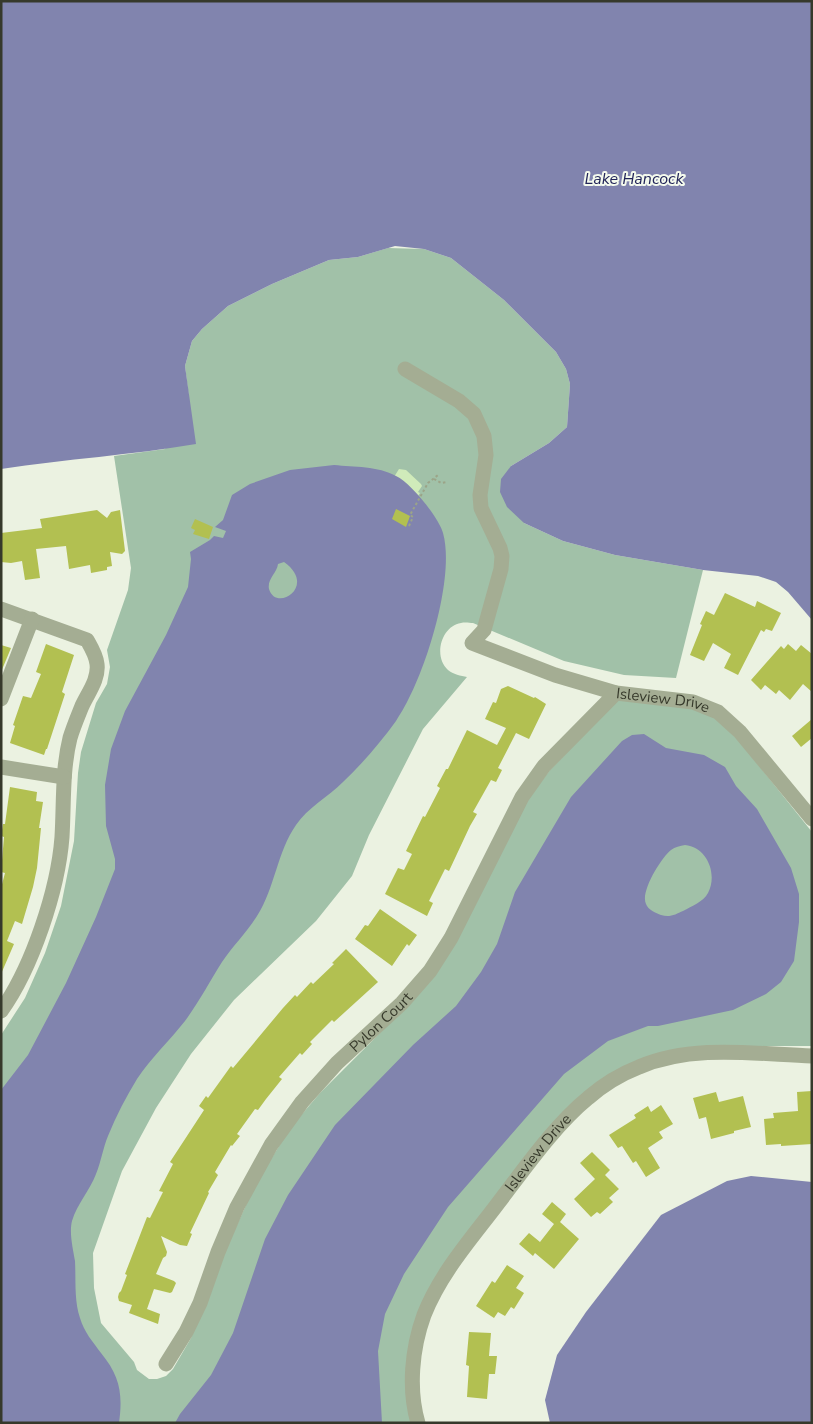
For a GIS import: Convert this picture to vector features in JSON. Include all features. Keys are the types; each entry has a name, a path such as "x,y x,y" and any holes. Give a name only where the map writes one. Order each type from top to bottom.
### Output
{"street":[{"name":"Isleview Drive","path":"405,369 459,401 474,414 484,436 486,455 480,494 481,508 502,556 501,569 484,630 472,643 555,675 616,693 693,702 718,712 740,732 812,819"},
{"path":"1,609 87,640 93,650 97,665 96,678 82,706 70,739 64,777 62,839 53,892 31,956 10,998 1,1011"},
{"path":"2,695 32,619"},
{"name":"Pylon Court","path":"166,1364 186,1332 200,1303 218,1252 237,1207 271,1146 302,1102 337,1063 402,1003 430,972 451,938 522,797 544,766 616,693"},
{"path":"1,767 64,777"},
{"name":"Isleview Drive","path":"418,1423 412,1389 414,1356 417,1338 435,1289 446,1270 518,1177 587,1098 612,1080 670,1056 716,1052 812,1056"}],"path":[{"path":"409,526 413,517 410,515 421,494 428,483 438,474"},
{"path":"434,479 441,483 447,482"}],"shaded area":[{"path":"388,248 424,249 451,258 504,300 556,352 566,369 570,384 567,427 549,443 511,466 524,523 563,541 615,555 703,570 676,678 624,675 564,661 473,623 461,623 454,625 448,630 441,643 440,650 443,664 452,673 467,677 423,729 369,835 352,876 316,921 234,1000 191,1054 156,1108 122,1171 93,1253 94,1288 101,1323 134,1362 137,1370 149,1379 166,1376 173,1369 191,1338 226,1249 256,1183 291,1127 320,1093 418,995 531,795 550,770 619,698 710,711 740,742 812,832 812,1046 745,1046 608,1077 426,1296 413,1423 1,1423 1,1035 25,998 45,953 61,906 74,841 81,752 96,703 107,684 110,667 107,650 128,590 131,568 114,456 165,449 189,398 185,366 192,341 202,329 228,306 272,284 329,260 358,257"}],"sand":[{"path":"399,469 406,470 421,484 422,486 418,492 420,493 416,499 394,477"}],"water":[{"name":"Lake Hancock","path":"1,1 812,1 812,620 788,592 776,582 758,576 703,570 615,555 563,541 524,523 507,507 500,492 501,479 511,466 549,443 567,427 570,384 566,369 556,352 504,300 451,258 424,249 395,246 358,257 329,260 272,284 228,306 202,329 192,341 185,366 196,444 1,469"},
{"path":"334,465 382,470 402,480 430,510 443,533 446,553 441,603 426,657 417,682 396,721 357,768 306,813 296,825 284,847 268,894 257,916 222,962 185,1021 148,1064 125,1100 106,1141 96,1174 74,1215 71,1236 75,1261 78,1311 86,1332 107,1361 119,1386 121,1403 119,1423 1,1423 1,1090 28,1055 66,983 115,869 115,859 106,826 105,785 111,749 125,711 166,635 188,587 190,552 214,536 223,538 226,531 215,527 223,520 232,495 250,484 290,470","holes":["284,562 293,571 297,580 292,594 279,598 273,596 269,585 278,564"]},
{"path":"644,734 666,748 704,755 725,767 736,786 757,809 791,868 799,894 799,922 794,961 781,982 766,994 733,1010 658,1026 648,1026 608,1041 564,1074 448,1207 404,1274 385,1314 378,1351 382,1423 175,1423 211,1375 233,1333 265,1239 288,1195 335,1125 413,1045 456,1006 481,972 497,944 515,892 571,797 622,741 632,735","holes":["685,845 693,847 705,856 711,870 711,886 708,893 697,904 673,915 664,916 652,911 648,908 645,899 646,892 657,867 673,849"]},
{"path":"751,1176 812,1182 812,1423 550,1423 545,1400 557,1355 586,1312 661,1215 727,1181"}],"building":[{"path":"396,509 410,516 406,527 392,519"},
{"path":"97,510 107,518 111,512 120,510 125,551 122,554 110,552 112,566 107,567 107,570 91,573 90,565 69,569 66,546 36,549 40,578 25,580 22,561 1,562 1,533 42,528 40,519"},
{"path":"195,519 213,527 209,539 193,534 195,530 191,528"},
{"path":"725,593 755,607 757,601 781,613 772,631 766,629 764,632 761,630 738,675 724,668 731,654 713,643 704,661 690,655 706,611 714,615"},
{"path":"46,644 74,655 62,692 65,694 44,755 10,743 15,726 13,725 23,696 31,698 41,674 36,672"},
{"path":"788,644 796,651 801,645 812,654 812,692 803,684 790,700 779,690 776,694 765,685 761,690 751,680 781,646 784,649"},
{"path":"1,645 11,648 1,672"},
{"path":"508,686 535,697 546,704 529,739 516,733 498,768 502,770 496,782 491,780 473,812 477,814 449,871 445,869 429,901 433,903 427,916 385,894 398,868 404,870 412,854 406,851 423,816 425,817 440,788 437,786 446,769 448,769 467,730 497,745 506,728 485,719 493,702 496,703 501,689"},
{"path":"812,719 812,738 801,747 792,736"},
{"path":"10,787 37,792 36,801 43,802 39,828 41,828 37,868 33,887 22,924 15,921 7,941 14,944 1,974 1,888 5,873 1,872 4,837 1,836 3,824 5,824"},
{"path":"380,909 417,935 409,946 407,944 392,966 355,939 365,925 368,926"},
{"path":"346,949 378,982 334,1022 332,1020 310,1042 312,1044 302,1055 300,1053 279,1077 282,1079 258,1110 255,1109 237,1134 240,1136 231,1145 215,1172 218,1175 208,1192 190,1233 192,1234 187,1246 180,1245 161,1236 167,1252 156,1274 176,1283 170,1293 154,1289 147,1309 160,1314 158,1324 129,1313 132,1305 119,1301 118,1297 127,1275 125,1274 147,1217 150,1218 163,1192 159,1191 173,1164 170,1162 204,1110 199,1106 206,1096 208,1098 231,1066 233,1068 295,995 297,997 311,982 313,984 334,964 332,963"},
{"path":"812,1091 812,1144 766,1145 764,1119 774,1118 773,1113 798,1111 797,1092"},
{"path":"716,1092 719,1102 743,1096 751,1127 711,1139 706,1117 699,1119 693,1098"},
{"path":"661,1105 673,1124 659,1132 663,1138 648,1148 660,1168 646,1177 636,1161 633,1163 622,1146 618,1148 609,1135 636,1118 634,1115 648,1106 651,1112"},
{"path":"592,1152 610,1170 605,1175 619,1189 609,1198 613,1202 600,1214 597,1212 591,1217 574,1199 595,1179 580,1163"},
{"path":"552,1202 566,1214 560,1222 579,1239 554,1269 535,1253 533,1256 519,1244 529,1233 540,1242 554,1224 542,1214"},
{"path":"507,1265 524,1276 516,1288 524,1293 514,1309 511,1307 505,1316 498,1312 494,1318 476,1306 492,1281 495,1283"},
{"path":"469,1332 491,1333 489,1356 497,1356 495,1374 489,1374 487,1399 467,1397 469,1366 466,1365"}]}
